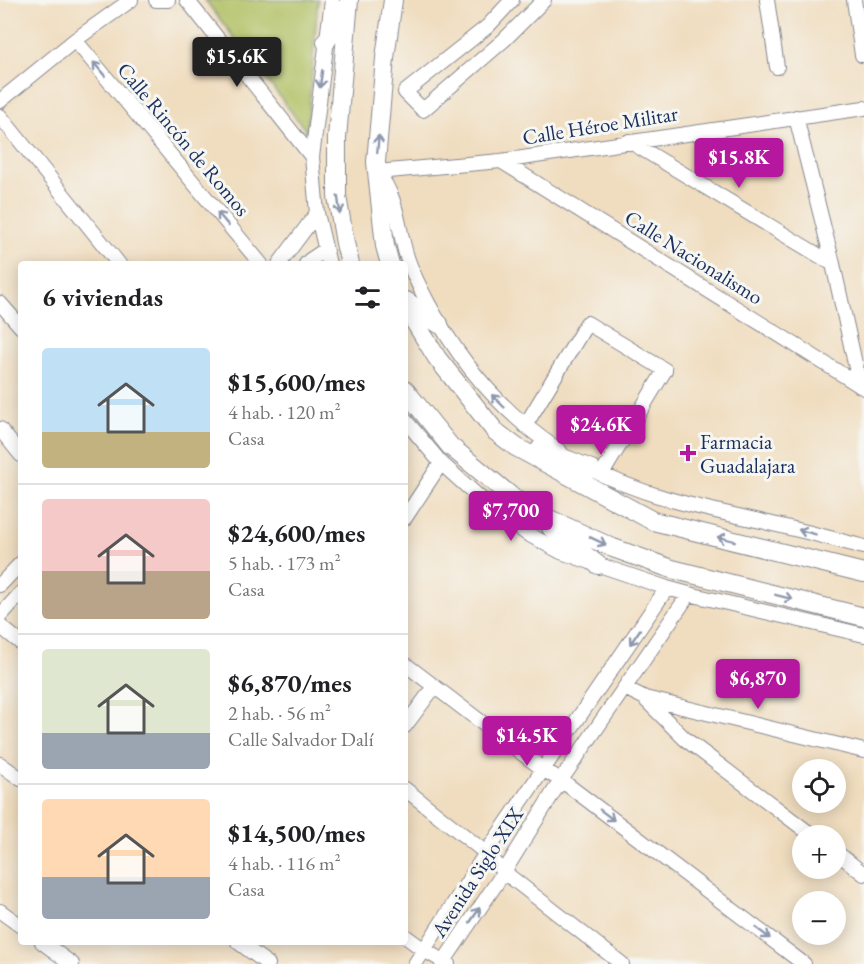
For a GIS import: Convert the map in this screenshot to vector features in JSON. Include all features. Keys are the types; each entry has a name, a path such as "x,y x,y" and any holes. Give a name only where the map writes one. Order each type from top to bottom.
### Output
{"main road":[{"path":"389,261 385,246 376,162 385,58 393,0"},
{"path":"326,42 343,1"},
{"path":"343,1 337,196 349,261"},
{"path":"408,303 439,324"},
{"path":"408,311 437,358 495,431 516,447 653,521 864,573"},
{"path":"408,394 450,446 598,565"},
{"path":"495,431 596,472"},
{"path":"524,506 613,548 672,569 864,617"}],"street":[{"path":"0,101 75,40 131,0"},
{"path":"156,0 168,0"},
{"path":"187,0 312,157"},
{"path":"512,0 488,26 405,92 423,110 504,40 544,0"},
{"path":"767,0 777,67"},
{"path":"854,0 862,55"},
{"path":"858,23 864,9"},
{"path":"488,26 504,40"},
{"name":"Calle Rincón de Romos","path":"75,40 259,261"},
{"path":"309,261 327,257 317,213 312,157 326,42"},
{"name":"Calle Héroe Militar","path":"377,172 501,161 864,108"},
{"path":"0,116 117,261"},
{"path":"796,117 862,387"},
{"path":"629,141 833,264"},
{"name":"Calle Nacionalismo","path":"501,161 862,387"},
{"path":"377,172 387,184 396,207 407,257 439,324 482,385 525,426 557,449 596,472 624,485 671,501 802,530 864,547"},
{"path":"281,261 317,213"},
{"path":"0,303 18,324"},
{"path":"525,426 587,323 665,370 596,472"},
{"path":"408,424 441,463 489,506 526,533 561,552 667,588 864,635"},
{"path":"0,429 18,450"},
{"path":"408,513 441,463"},
{"path":"0,585 18,566"},
{"name":"Avenida Siglo XIX","path":"415,964 486,853 667,588"},
{"name":"Avenida Siglo XIX","path":"445,963 561,780 689,594"},
{"path":"0,615 18,596"},
{"path":"0,626 18,641"},
{"path":"408,666 804,964"},
{"path":"408,722 434,687"},
{"path":"625,688 645,698 864,752"},
{"path":"645,698 685,739 798,825"},
{"path":"3,771 18,778"},
{"path":"408,791 486,853 504,872 621,964"},
{"path":"846,860 864,874"},
{"path":"0,911 18,924"},
{"path":"408,938 445,963"},
{"path":"46,945 72,964"},
{"path":"242,945 268,964"}],"green space":[{"path":"205,0 318,0 307,132"}],"place":[{"name":"Farmacia Guadalajara","path":"688,453"}]}
